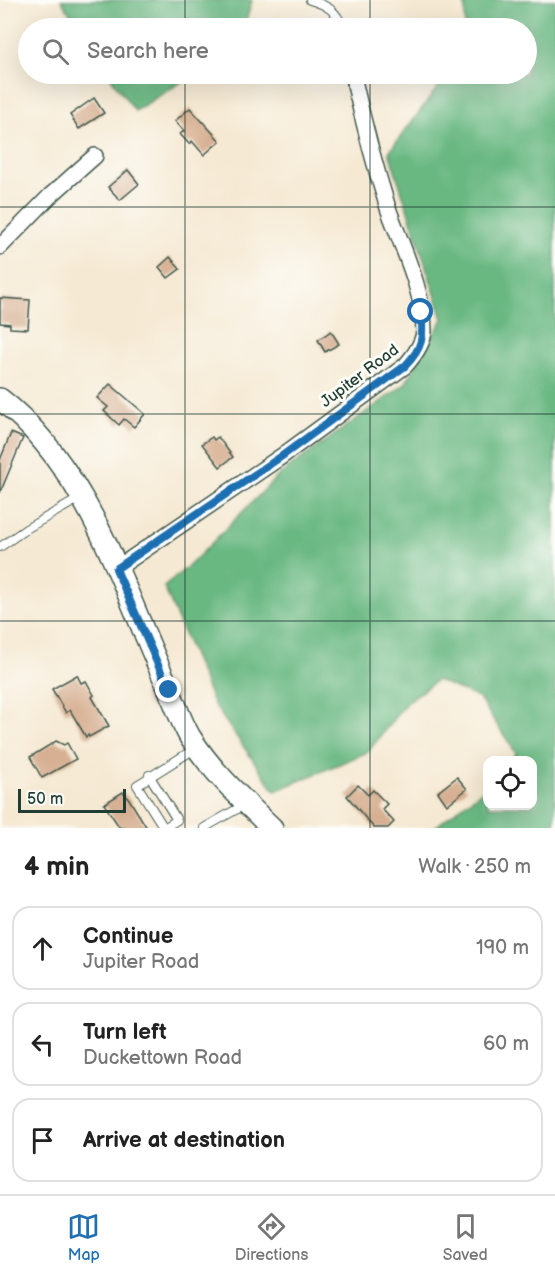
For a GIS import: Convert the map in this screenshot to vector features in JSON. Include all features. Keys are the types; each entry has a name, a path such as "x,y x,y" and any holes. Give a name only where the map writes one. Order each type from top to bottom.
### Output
{"street":[{"name":"Jupiter Road","path":"116,569 282,456 405,366 420,346 424,332 411,269 372,157 355,84"},
{"path":"0,247 50,196 95,156"},
{"path":"0,399 34,430 56,455 81,497 99,530 186,727 198,747 225,782 272,828"}],"lane":[{"path":"310,0 333,10 339,18"},
{"path":"0,547 81,497"},
{"path":"149,776 177,820 164,828 137,784 149,776 198,747"},
{"path":"204,828 247,803"}],"green space":[{"path":"61,0 252,0 247,18 73,18"},
{"path":"465,0 555,0 555,828 434,828 483,790 483,810 537,810 537,756 514,756 516,753 479,698 437,680 406,703 368,752 275,791 214,705 164,587 193,562 280,474 405,384 443,319 389,152 440,84 537,84 537,18 465,18"},
{"path":"115,84 178,84 135,111"}],"building":[{"path":"94,98 104,113 79,129 70,115"},
{"path":"190,108 220,141 204,155 192,141 189,144 180,134 184,131 175,121"},
{"path":"128,170 139,184 120,200 108,187"},
{"path":"170,257 180,269 168,278 159,267"},
{"path":"0,298 30,300 28,329 10,328 10,324 0,323"},
{"path":"331,331 339,344 325,352 318,340"},
{"path":"110,384 145,414 134,427 124,419 119,425 104,411 108,407 97,398"},
{"path":"11,433 23,438 0,493 0,460"},
{"path":"212,437 214,440 218,437 233,457 220,467 202,444"},
{"path":"77,675 81,683 86,681 94,695 92,697 109,726 89,737 88,735 86,737 70,710 66,713 52,689"},
{"path":"56,741 64,745 67,743 76,759 42,778 30,757"},
{"path":"457,777 467,789 447,805 438,792"},
{"path":"358,785 368,795 373,790 387,804 382,809 394,822 388,828 374,828 347,796"},
{"path":"123,792 147,828 120,828 104,804"}],"route":[{"path":"169,690 116,569 282,456 405,366 420,346 424,332 421,312"}]}
